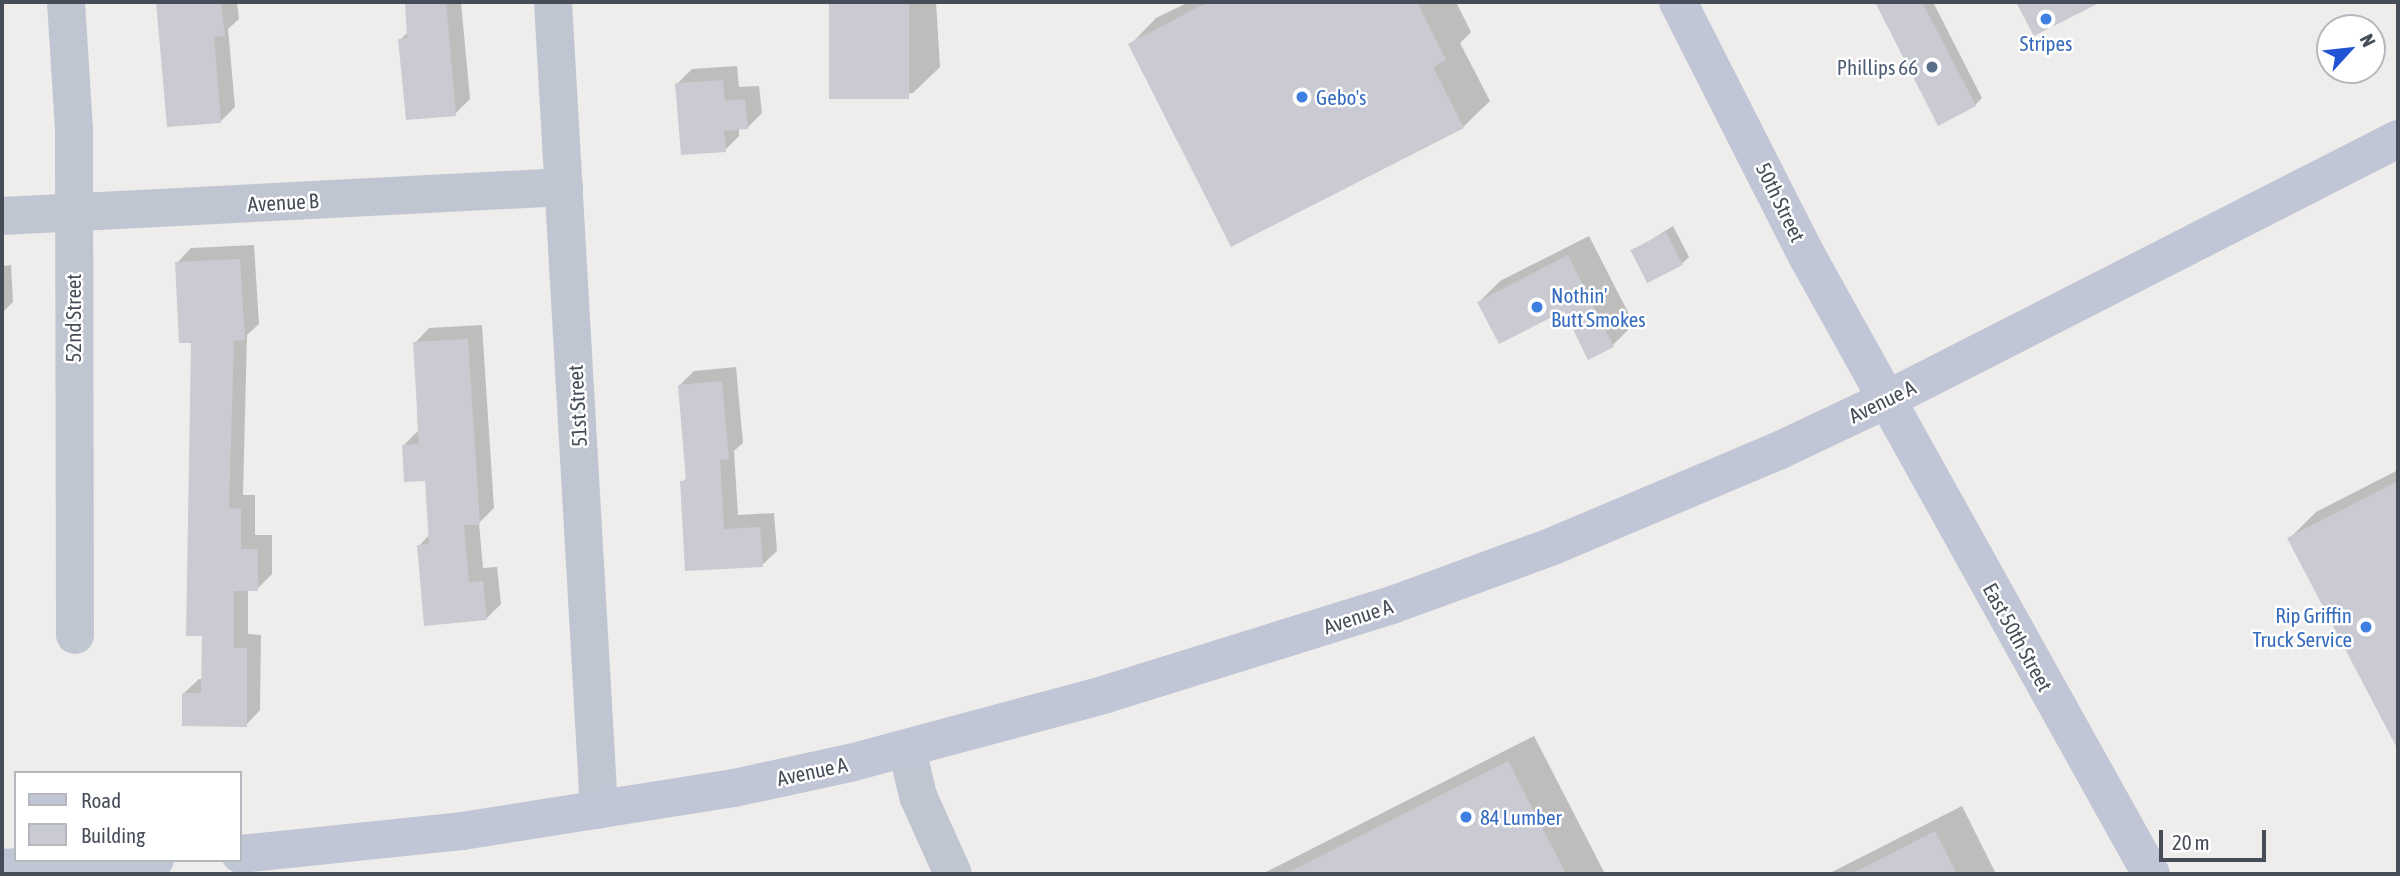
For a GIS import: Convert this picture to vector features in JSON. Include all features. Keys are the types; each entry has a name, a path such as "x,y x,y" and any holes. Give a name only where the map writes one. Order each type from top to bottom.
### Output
{"main road":[{"name":"50th Street","path":"1678,2 1807,256 1886,400"},
{"name":"Avenue A","path":"242,853 462,831 734,788 907,749 1153,680 1392,605 1553,546 1659,503 1886,400 2398,139"},
{"name":"East 50th Street","path":"1886,400 2151,874"},
{"path":"2,867 111,862"}],"street":[{"name":"52nd Street","path":"66,2 74,129 75,635"},
{"name":"51st Street","path":"553,2 599,810"},
{"name":"Avenue B","path":"2,216 564,187"},
{"path":"907,749 923,808 953,874"}],"building":[{"path":"156,2 221,2 225,36 214,37 221,123 167,127"},
{"path":"405,2 446,2 456,116 406,120 398,39 407,38"},
{"path":"829,2 909,2 909,99 829,99"},
{"name":"Gebo's","path":"1208,2 1417,2 1446,60 1433,67 1464,128 1231,247 1128,44"},
{"name":"Phillips 66","path":"1875,2 1922,2 1976,106 1938,126"},
{"name":"Stripes","path":"2016,2 2101,2 2034,36"},
{"path":"723,80 725,101 745,99 748,129 724,131 726,152 681,155 675,83"},
{"path":"1666,232 1683,265 1647,283 1630,250"},
{"name":"Nothin' Butt Smokes","path":"1568,255 1614,347 1588,360 1564,311 1499,344 1477,302"},
{"path":"240,259 245,340 234,341 229,508 241,509 241,549 258,549 258,591 234,591 234,648 247,648 247,727 182,726 182,693 201,693 202,636 186,636 191,343 179,343 175,262"},
{"path":"468,339 480,525 464,525 469,582 483,581 487,620 424,626 417,545 429,544 425,481 404,482 402,445 419,444 413,342"},
{"path":"722,381 729,459 720,460 724,529 760,527 763,567 685,571 680,481 686,481 678,385"},
{"name":"Rip Griffin Truck Service","path":"2398,481 2398,750 2287,538"},
{"name":"84 Lumber","path":"1508,761 1566,874 1285,874"},
{"path":"1935,831 1957,874 1851,874"}],"place":[{"name":"Stripes","path":"2046,19"},
{"name":"Phillips 66","path":"1932,67"},
{"name":"Gebo's","path":"1302,97"},
{"name":"Nothin' Butt Smokes","path":"1537,307"},
{"name":"Rip Griffin Truck Service","path":"2366,627"},
{"name":"84 Lumber","path":"1466,817"}]}
